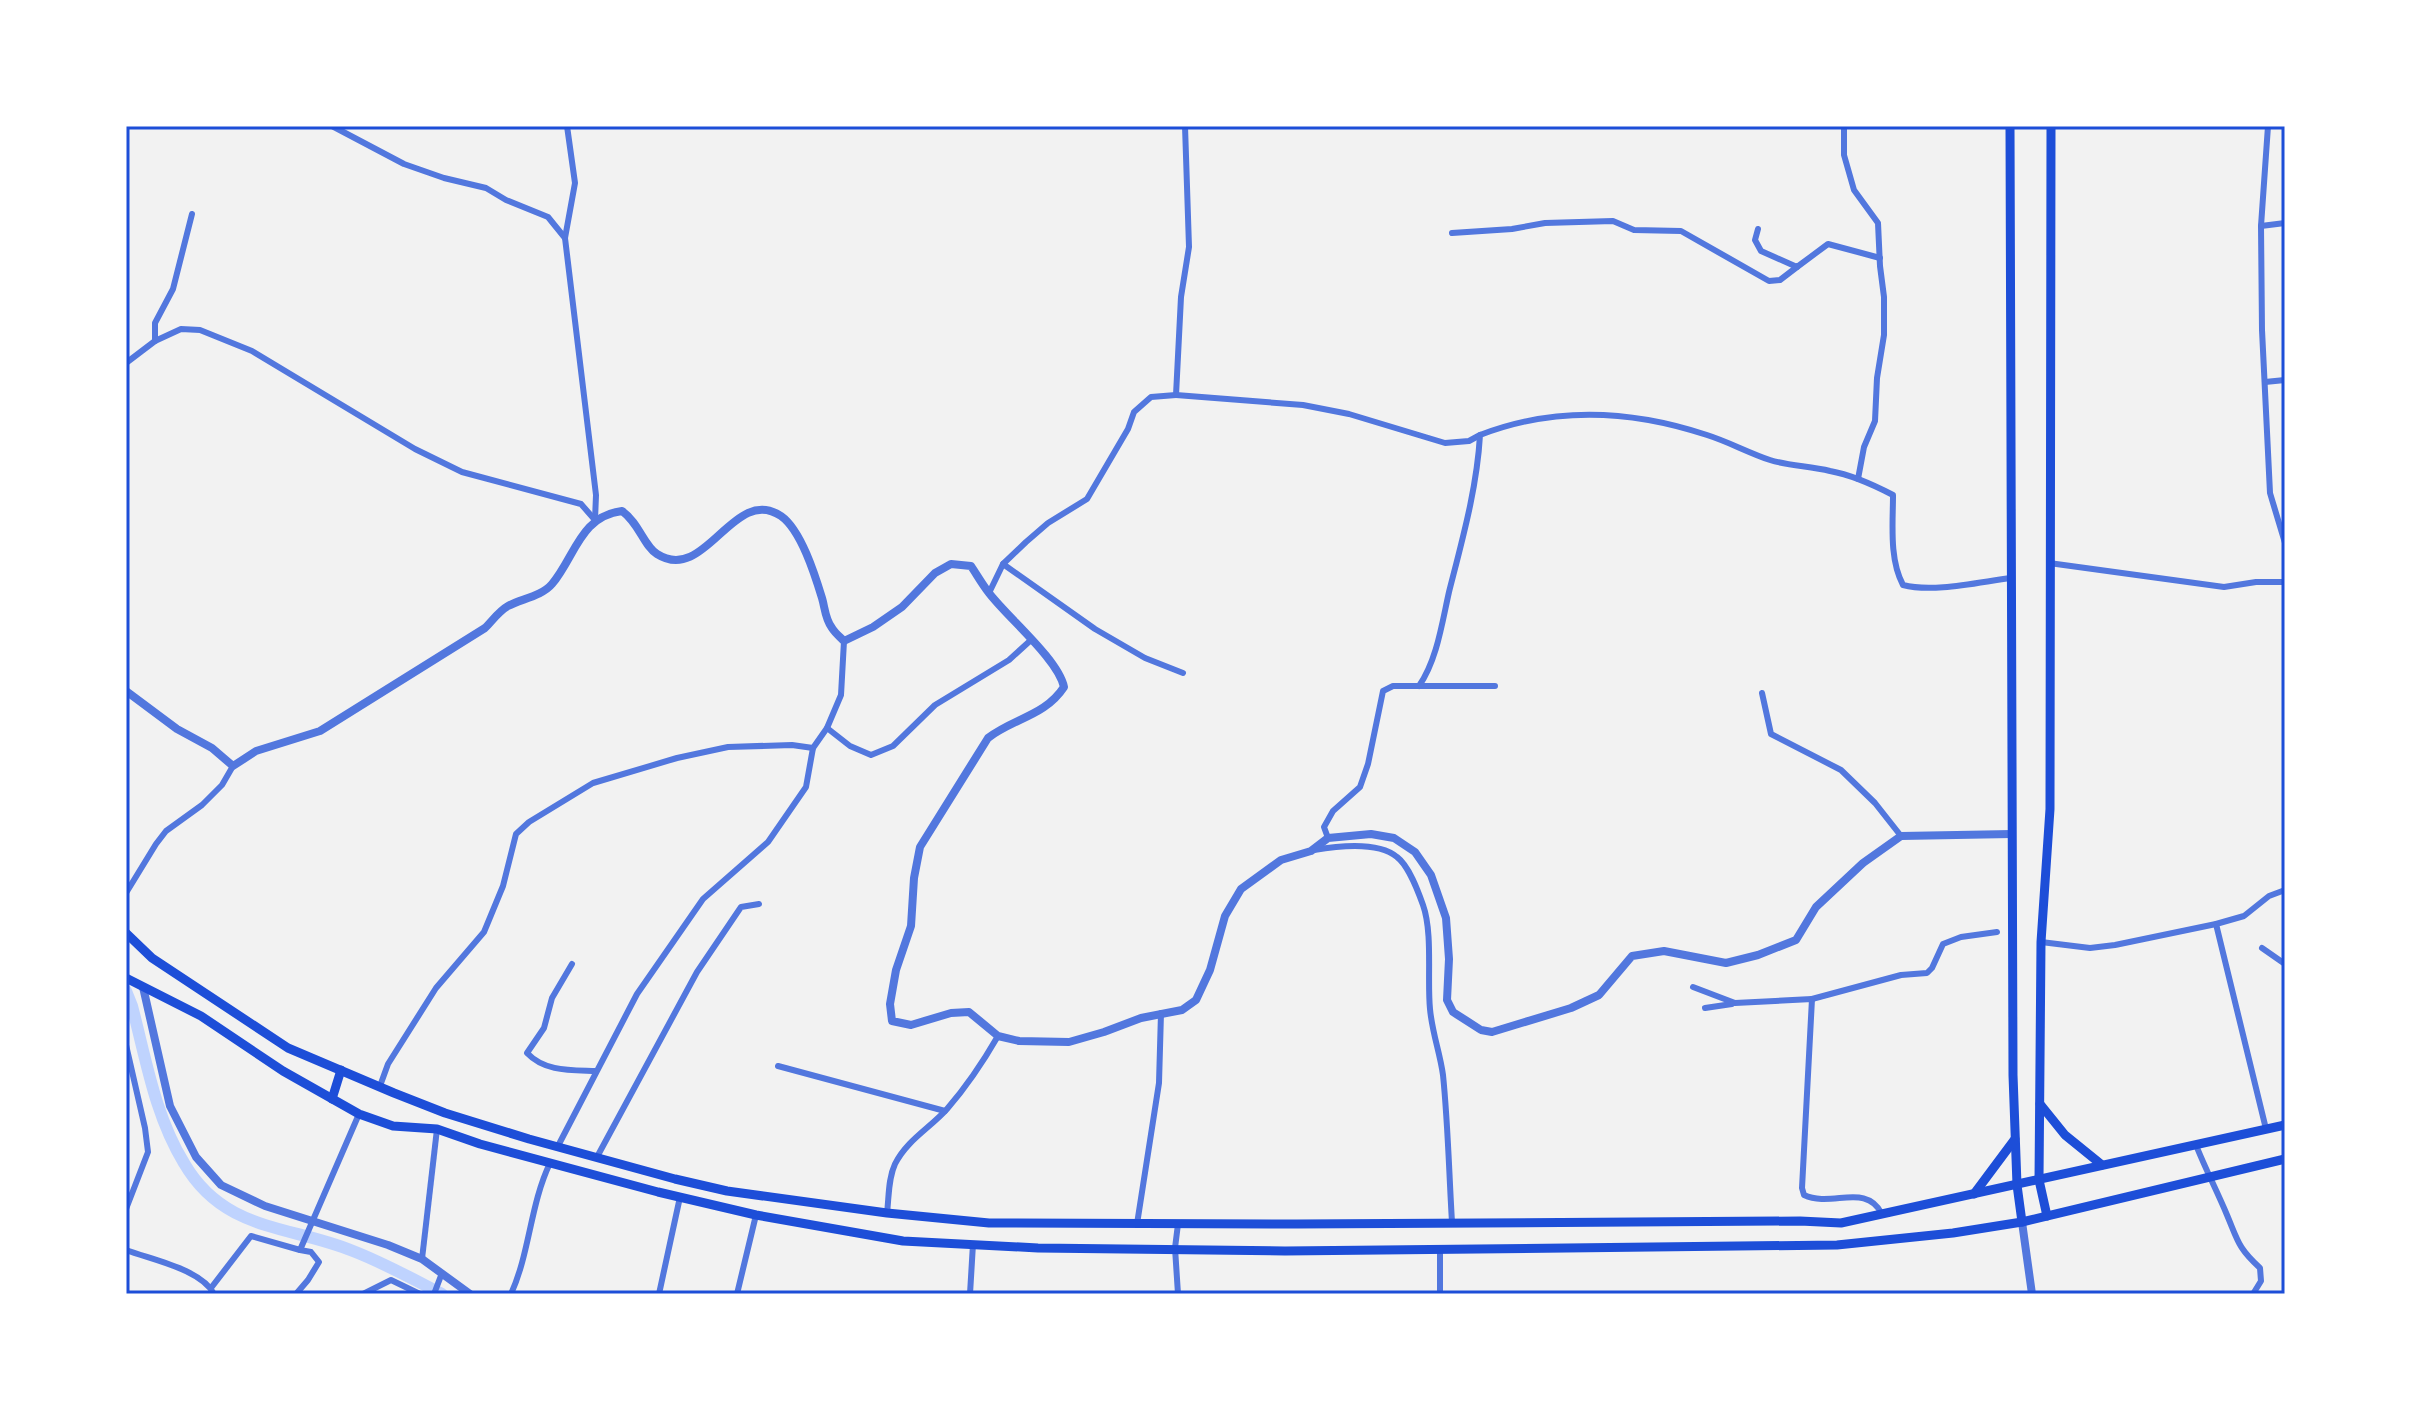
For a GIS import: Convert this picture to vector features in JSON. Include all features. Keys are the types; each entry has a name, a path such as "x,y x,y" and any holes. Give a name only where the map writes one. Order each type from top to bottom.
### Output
{"main road":[{"path":"2010,126 2013,1060 2017,1185 2022,1222"},
{"path":"2047,1216 2039,1180 2041,942 2050,809 2051,126"},
{"path":"126,933 152,958 288,1048 445,1113 727,1191 887,1213 989,1223 1841,1223 2285,1125"},
{"path":"126,978 201,1016 283,1071 359,1114 393,1126 437,1129 550,1163 756,1215 903,1241 1038,1248 1285,1251 1837,1245 1953,1233 2022,1222 2285,1159"},
{"path":"332,1099 341,1070"},
{"path":"2040,1104 2065,1135 2102,1165"},
{"path":"1974,1194 2015,1139"}],"street":[{"path":"332,126 404,164 486,188 548,217 565,238"},
{"path":"567,126 575,183 565,238 596,495 595,520"},
{"path":"1176,395 1181,297 1189,247 1185,126"},
{"path":"1844,126 1844,155 1854,190 1878,223 1884,297 1884,335 1877,378 1875,421 1864,447 1858,479"},
{"path":"2268,126 2261,226 2265,382 2270,493 2285,543"},
{"path":"155,341 155,323 173,289 192,214"},
{"path":"1452,233 1512,229 1545,223 1613,221 1634,230 1681,231 1769,281 1780,280 1828,244 1880,258"},
{"path":"2261,226 2285,223"},
{"path":"1758,229 1755,240 1761,251 1797,267"},
{"path":"126,363 155,341 181,329 200,330 252,351 415,449 462,472 581,504 595,520"},
{"path":"2265,382 2285,380"},
{"path":"989,593 1003,564 1048,523 1087,499 1128,429 1134,412 1151,397 1176,395 1303,405 1371,420 1445,443 1469,441 1513,422 1594,414 1652,419 1706,435 1771,460 1858,479 1893,495 1897,574 1903,585 1914,588 2011,578"},
{"path":"1419,686 1428,673 1446,606 1479,460 1480,435"},
{"path":"126,893 166,831 202,805 222,785 233,766 256,751 320,731 485,628 506,607 550,587 579,539 595,520 611,512 622,511 633,519 654,552 671,560 689,557 711,544 741,515 758,509 780,516 806,553 826,616 844,641 841,695 827,728 813,748 806,787 768,842 703,899 637,994 558,1146"},
{"path":"2049,563 2224,587 2285,582"},
{"path":"844,641 873,627 902,607 935,573 951,564 971,566 989,593 1062,676 1064,687 1054,702 988,738 920,847 914,878 911,926 896,970 890,1004 892,1021 911,1025 951,1013 969,1012 998,1036 1019,1041 1069,1042 1141,1018 1182,1010 1196,1000 1210,970 1225,916 1241,889 1281,860 1311,851 1334,846 1384,850 1394,854 1405,867 1423,905 1430,1009 1442,1072 1452,1222"},
{"path":"1003,564 1095,629 1145,658 1183,673"},
{"path":"827,728 850,746 871,755 893,746 935,705 1009,660 1031,640"},
{"path":"1328,838 1324,827 1333,811 1360,787 1368,764 1383,691 1393,686 1495,686"},
{"path":"126,691 177,729 212,748 233,766"},
{"path":"1762,693 1771,734 1841,770 1875,803 1901,836"},
{"path":"380,1086 388,1064 436,988 484,932 503,886 516,834 529,822 593,783 677,758 728,747 792,745 813,748"},
{"path":"1311,851 1328,838 1371,834 1394,838 1415,852 1431,875 1446,918 1449,959 1447,1000 1453,1012 1481,1030 1492,1032 1571,1008 1599,995 1632,956 1664,951 1726,963 1796,940 1816,907 1863,863 1901,836 2012,834"},
{"path":"2041,942 2090,948 2216,924 2244,916 2269,896 2285,890"},
{"path":"597,1157 697,972 741,907 759,904"},
{"path":"2216,924 2266,1129"},
{"path":"1705,1008 1735,1003 1812,999 1901,975 1927,973 1943,944 1961,937 1997,932"},
{"path":"2262,948 2285,964"},
{"path":"572,964 552,998 544,1028 527,1053 536,1062 554,1069 596,1071"},
{"path":"143,987 170,1106 196,1157 221,1185 265,1206 422,1259 470,1294"},
{"path":"1693,987 1735,1003"},
{"path":"1812,999 1804,1195 1825,1201 1866,1198 1876,1203 1882,1214"},
{"path":"1137,1224 1159,1083 1161,1013"},
{"path":"887,1213 891,1177 900,1155 917,1135 945,1111 977,1072 998,1036"},
{"path":"126,1045 148,1152 126,1209"},
{"path":"778,1066 945,1111"},
{"path":"126,1084 136,1083"},
{"path":"302,1247 359,1114"},
{"path":"422,1259 437,1129"},
{"path":"2196,1145 2228,1216 2234,1237 2244,1253 2260,1268 2261,1281 2253,1294"},
{"path":"511,1294 523,1262 536,1198 550,1163"},
{"path":"659,1294 680,1197"},
{"path":"737,1294 756,1215"},
{"path":"2022,1222 2032,1294"},
{"path":"1178,1224 1175,1248 1178,1294"},
{"path":"126,1250 187,1272 212,1291 251,1236 302,1247 319,1262 296,1294"},
{"path":"970,1294 973,1244"},
{"path":"1440,1248 1440,1294"},
{"path":"434,1294 442,1273"},
{"path":"363,1294 391,1280 420,1294"}],"waterway":[{"path":"126,991 166,1126 184,1163 200,1186 238,1214 353,1251 442,1294"}]}
